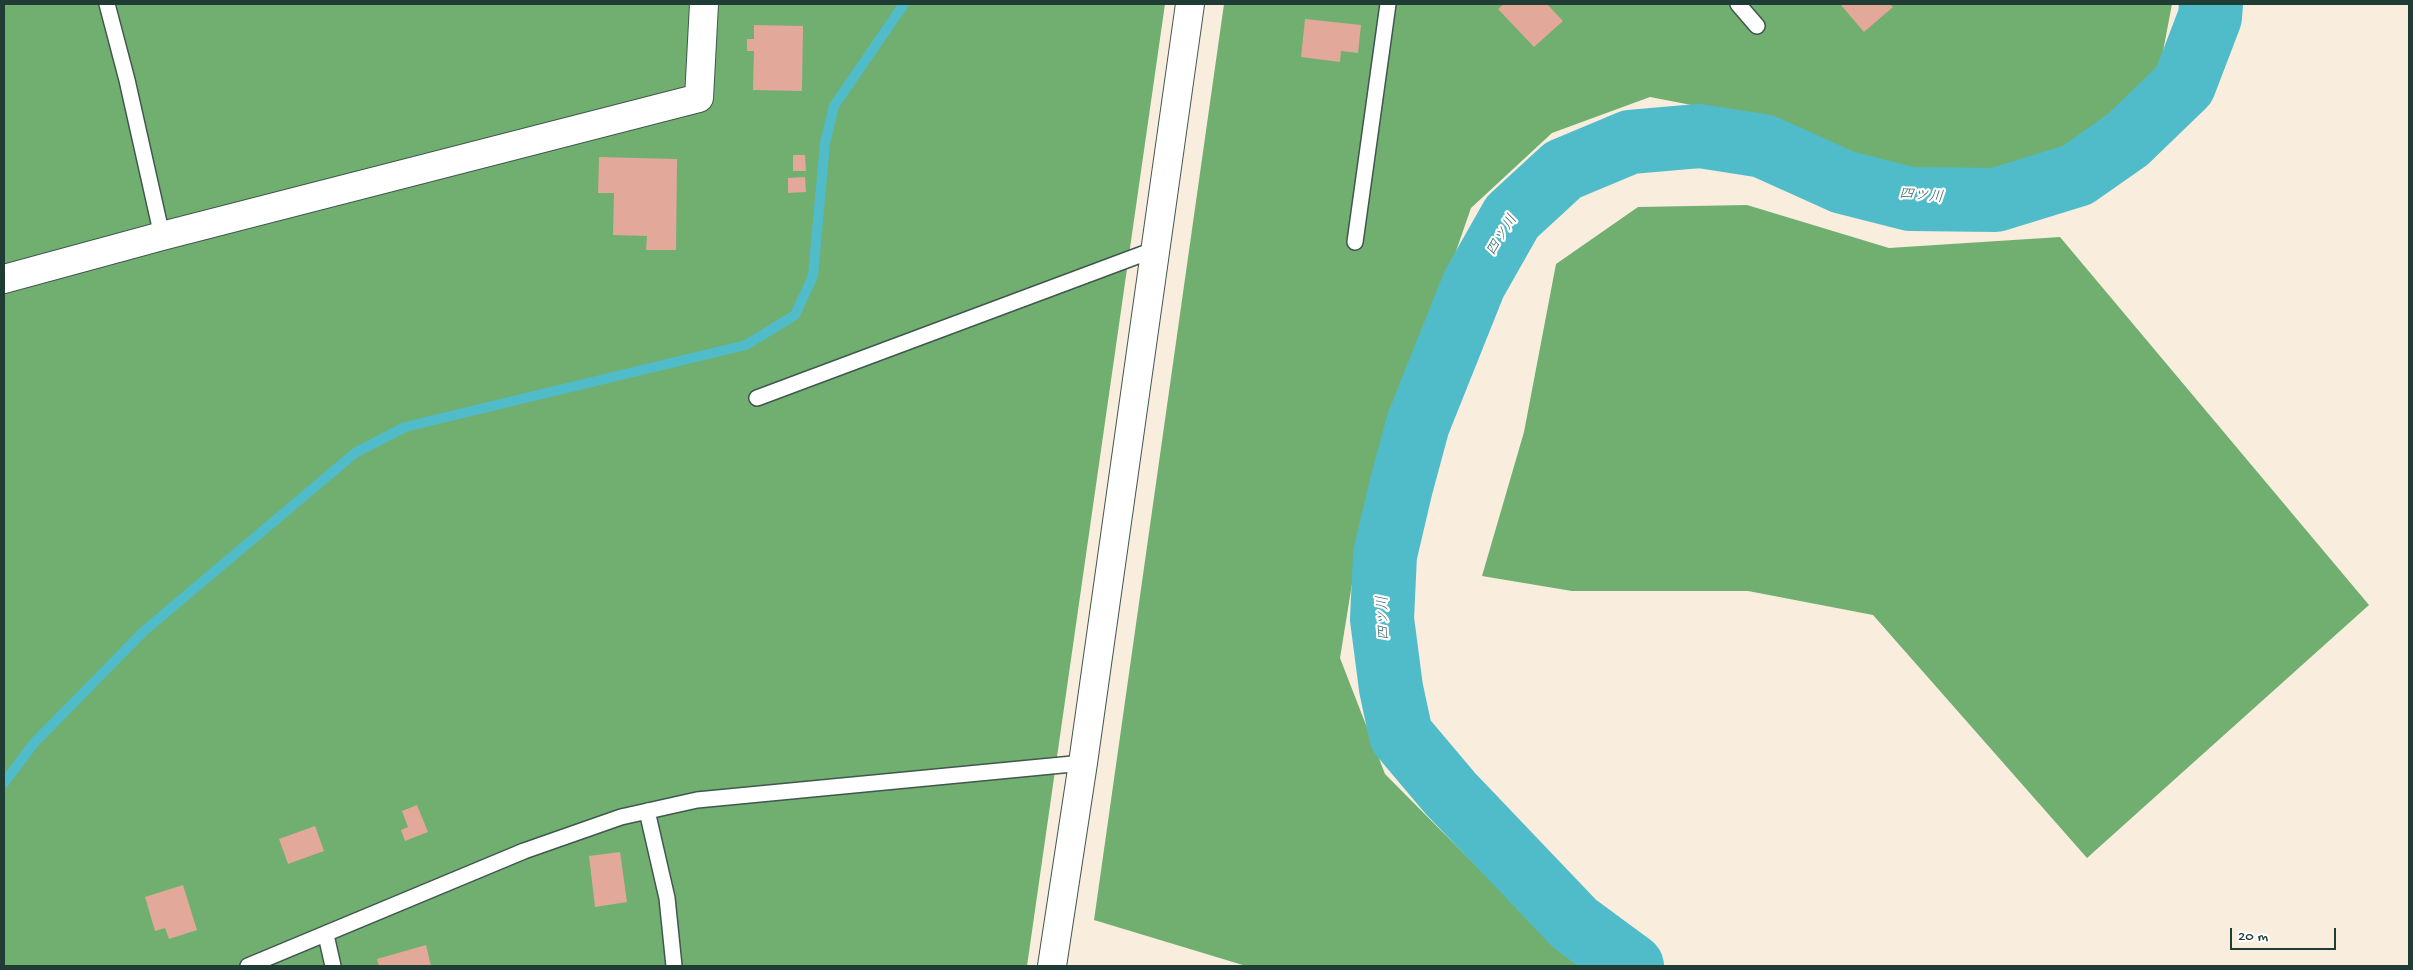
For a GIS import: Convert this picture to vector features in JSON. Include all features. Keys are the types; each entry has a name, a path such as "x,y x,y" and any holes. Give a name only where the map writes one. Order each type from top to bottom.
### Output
{"street":[{"path":"4,280 162,236 699,98 704,4"},
{"path":"1052,966 1083,763 1190,4"}],"lane":[{"path":"107,4 127,80 162,236"},
{"path":"1355,242 1388,4"},
{"path":"1738,4 1757,26"},
{"path":"757,398 1156,249"},
{"path":"248,966 524,851 621,817 697,800 1083,763"},
{"path":"647,811 667,898 674,966"},
{"path":"326,935 334,966"}],"green space":[{"path":"4,4 1165,4 1027,966 4,966"},
{"path":"1224,4 2172,4 2160,67 2101,125 2055,157 2004,176 1886,176 1774,121 1650,97 1552,133 1471,208 1362,522 1340,658 1385,774 1505,895 1589,966 1246,966 1094,920"},
{"path":"1747,205 1889,248 2060,237 2369,605 2087,858 1873,615 1748,591 1572,591 1482,576 1524,432 1556,264 1638,207"}],"building":[{"path":"1504,4 1547,4 1563,21 1534,47 1498,9"},
{"path":"1840,4 1890,4 1893,7 1864,32"},
{"path":"1305,19 1361,25 1358,53 1341,51 1340,62 1301,57"},
{"path":"754,25 803,26 802,91 753,90 754,51 747,51 747,39 754,39"},
{"path":"793,155 805,155 806,171 793,171"},
{"path":"599,157 677,159 676,250 646,250 647,236 613,235 614,193 598,193"},
{"path":"805,177 806,192 788,193 788,178"},
{"path":"417,805 428,832 405,841 401,830 408,827 402,811"},
{"path":"315,826 324,851 288,864 279,839"},
{"path":"620,852 627,902 595,907 589,856"},
{"path":"183,885 197,930 169,939 165,928 155,931 145,897"},
{"path":"426,945 431,966 379,966 377,959"}],"waterway":[{"path":"4,783 34,743 144,631 355,453 405,427 746,345 795,315 813,276 825,143 834,106 904,4"},
{"name":"四ツ川","path":"1632,966 1575,924 1450,793 1401,735 1391,688 1382,619 1385,555 1401,487 1418,424 1474,284 1512,217 1563,170 1630,142 1699,136 1763,146 1843,182 1910,199 1996,200 2077,175 2127,140 2184,85 2210,17 2211,4"}]}
